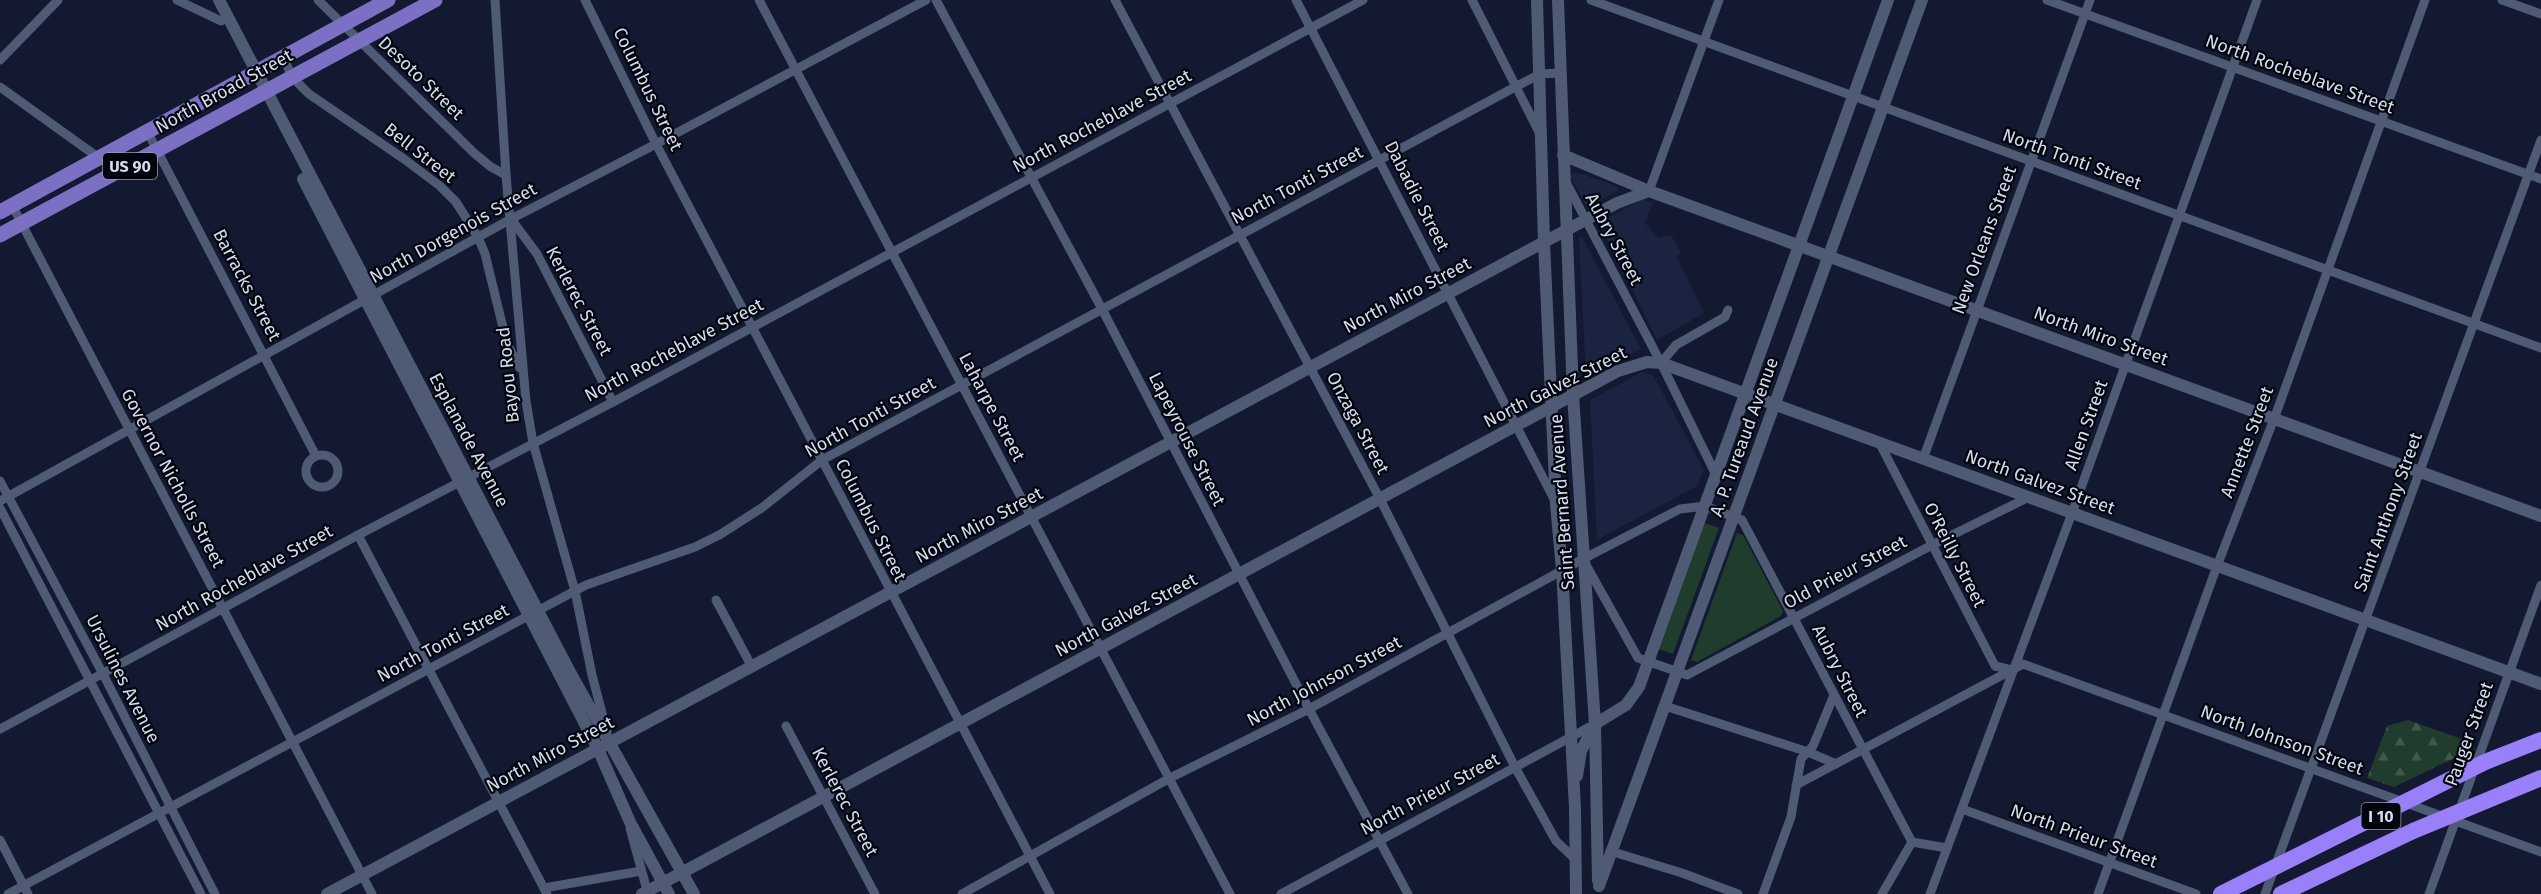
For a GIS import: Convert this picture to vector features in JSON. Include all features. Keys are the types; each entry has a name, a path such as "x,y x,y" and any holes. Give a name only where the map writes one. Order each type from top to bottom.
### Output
{"highway":[{"name":"I 10","path":"2221,894 2486,762 2541,740"},
{"name":"I 10","path":"2281,894 2413,831 2454,818 2541,778"},
{"path":"2454,818 2541,790"}],"main road":[{"name":"North Broad Street","path":"0,235 435,0"},
{"name":"North Broad Street","path":"6,208 384,2"},
{"path":"384,2 389,24"},
{"path":"202,101 211,121"}],"street":[{"path":"0,60 58,0"},
{"path":"177,0 221,21"},
{"name":"Esplanade Avenue","path":"210,0 263,93 533,614 598,749 626,814 666,888"},
{"name":"Esplanade Avenue","path":"219,0 252,73"},
{"name":"Desoto Street","path":"318,0 474,153 491,167 506,175"},
{"name":"Bayou Road","path":"495,0 506,175 523,372 533,443 575,591 592,675 610,740"},
{"name":"Columbus Street","path":"585,0 656,144 1050,894"},
{"name":"Laharpe Street","path":"759,0 1230,894"},
{"name":"North Dorgenois Street","path":"4,499 511,219 926,0"},
{"name":"Lapeyrouse Street","path":"936,0 1102,309 1309,709 1408,894"},
{"name":"Onzaga Street","path":"1115,0 1172,103 1380,499 1515,767 1556,841 1574,858"},
{"name":"Dabadie Street","path":"1296,0 1556,504"},
{"name":"North Rocheblave Street","path":"0,729 358,534 613,402 1363,0"},
{"path":"1472,0 1543,140"},
{"name":"Saint Bernard Avenue","path":"1537,0 1543,140 1544,242 1556,504 1562,570 1575,808 1576,894"},
{"name":"Saint Bernard Avenue","path":"1558,0 1573,395 1595,724 1596,857 1599,890"},
{"name":"North Tonti Street","path":"1591,0 2541,348"},
{"path":"1649,191 1719,0"},
{"name":"A. P. Tureaud Avenue","path":"1595,724 1626,705 1639,687 1888,0"},
{"name":"A. P. Tureaud Avenue","path":"1599,890 1610,852 1678,672 1922,0"},
{"name":"North Rocheblave Street","path":"2047,0 2541,179"},
{"name":"New Orleans Street","path":"1923,459 2090,0"},
{"name":"Allen Street","path":"1930,894 2072,513 2257,0"},
{"name":"Annette Street","path":"2098,894 2425,0"},
{"path":"2502,0 2541,14"},
{"name":"Bell Street","path":"283,56 292,76 309,94 355,124 440,186 456,202 478,237 485,254 507,344 523,372"},
{"name":"North Tonti Street","path":"8,894 26,890 170,807 575,591 695,547 721,534 763,507 822,460 1517,86 1540,74 1560,73"},
{"path":"0,87 99,158"},
{"name":"Barracks Street","path":"147,131 266,355 316,456"},
{"name":"Saint Anthony Street","path":"2265,894 2541,140"},
{"name":"North Miro Street","path":"1563,155 1649,191 2541,516"},
{"name":"Aubry Street","path":"1564,178 1661,363 1716,475"},
{"name":"North Miro Street","path":"327,894 598,749 610,740 752,667 1585,220 1617,203 1649,191"},
{"name":"Governor Nicholls Street","path":"6,208 22,223 372,894"},
{"name":"Kerlerec Street","path":"511,219 537,254 613,402"},
{"path":"1661,363 1676,345 1725,317 1728,310"},
{"name":"North Galvez Street","path":"646,893 666,888 682,872 1573,395 1625,368 1647,362 1661,363 1775,404 2541,684"},
{"name":"O'Reilly Street","path":"1879,442 1995,666 2012,670"},
{"name":"Ursulines Avenue","path":"0,481 4,499 103,674 215,894"},
{"name":"Old Prieur Street","path":"1678,672 1687,675 1932,545 2029,497"},
{"name":"Aubry Street","path":"1705,506 1742,520 1912,842"},
{"name":"North Johnson Street","path":"962,894 1170,778 1309,709 1583,559 1680,509 1705,506"},
{"name":"Ursulines Avenue","path":"0,508 201,894"},
{"path":"358,534 545,891 641,871"},
{"path":"1583,559 1638,658 1678,672"},
{"name":"Pauger Street","path":"2429,894 2454,818 2541,585"},
{"path":"716,600 752,667"},
{"name":"Esplanade Avenue","path":"533,614 610,740 694,894"},
{"name":"North Johnson Street","path":"2012,670 2024,664 2454,818 2541,852"},
{"path":"1796,785 2012,670"},
{"path":"1763,894 1791,817 1801,759 1813,746 1834,695"},
{"path":"1665,706 1808,752 1836,764"},
{"path":"1575,808 1581,751 1595,724"},
{"name":"North Prieur Street","path":"1281,894 1595,724"},
{"name":"Kerlerec Street","path":"786,726 875,894"},
{"name":"North Prieur Street","path":"1962,809 2196,894"},
{"path":"626,814 646,893"},
{"path":"0,840 26,890"},
{"path":"1882,894 1912,842 1947,848"},
{"path":"1610,852 1682,873 1738,894"},
{"path":"1574,858 1596,857"}],"shaded area":[{"path":"1576,172 1617,186 1619,190 1587,207 1570,176"},
{"path":"1641,200 1653,202 1645,223 1659,238 1671,235 1681,252 1677,257 1704,313 1657,340 1599,223"},
{"path":"1582,237 1641,349 1586,378 1579,239"},
{"path":"1642,372 1653,375 1704,470 1697,486 1597,540 1590,400"}],"green space":[{"path":"1704,523 1719,528 1673,654 1658,649"},
{"path":"1737,533 1743,535 1783,611 1781,616 1697,662 1691,660"},
{"path":"2408,720 2473,743 2471,750 2394,787 2367,778 2387,726"}]}
